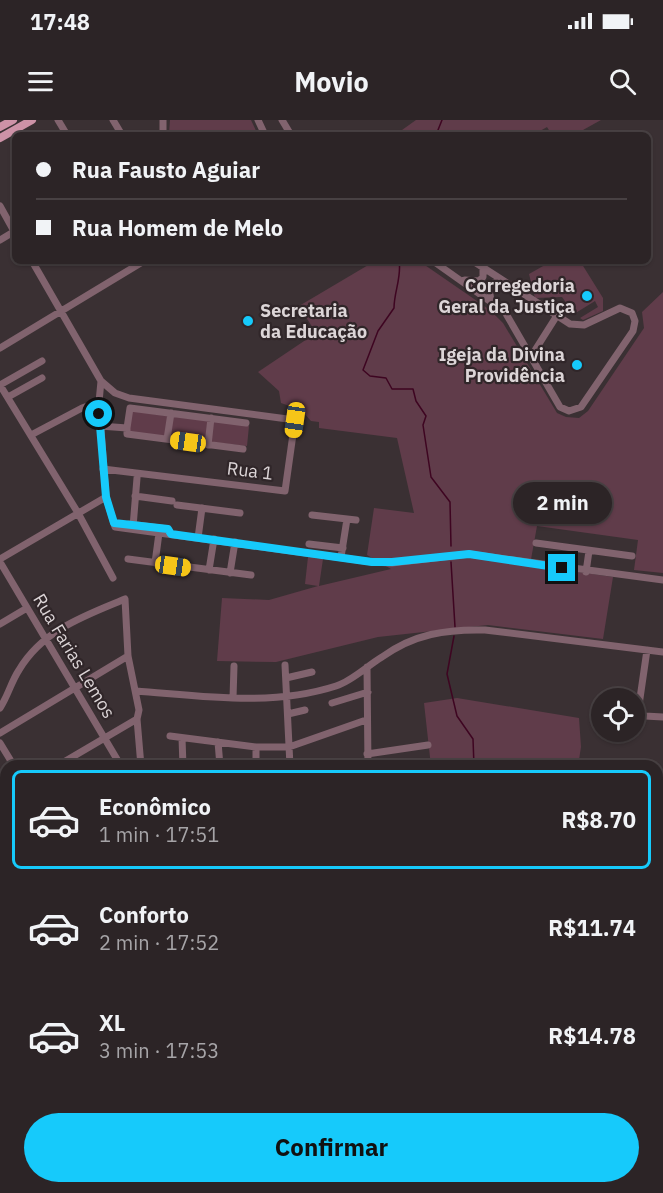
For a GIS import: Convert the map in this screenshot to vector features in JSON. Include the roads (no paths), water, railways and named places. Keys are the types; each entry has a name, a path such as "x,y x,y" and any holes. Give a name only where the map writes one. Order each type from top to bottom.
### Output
{"main road":[{"path":"0,127 13,120"},
{"path":"0,138 32,120"}],"street":[{"path":"0,206 12,226"},
{"path":"34,264 101,381 99,402 103,468 106,497 115,525 168,529 171,534"},
{"path":"0,348 137,264"},
{"path":"438,264 505,312 532,355 560,407 573,411 586,401 635,324 632,313 624,308 610,311 584,325 570,324 477,264"},
{"path":"457,277 479,281 483,277 483,268"},
{"path":"491,301 489,287 494,283 503,282"},
{"path":"532,355 556,317"},
{"path":"42,361 0,385 78,513 113,578"},
{"path":"8,397 42,378"},
{"name":"Rua 1","path":"101,381 114,393 129,398 295,420 285,490 103,468"},
{"path":"31,435 82,408 99,402"},
{"path":"243,449 127,434 130,408 246,423"},
{"path":"167,439 171,413"},
{"path":"208,445 211,418"},
{"path":"100,426 128,428"},
{"path":"133,527 137,478"},
{"path":"135,496 240,513"},
{"path":"0,561 106,497"},
{"path":"198,538 201,508"},
{"path":"312,514 356,520"},
{"path":"341,557 347,519"},
{"path":"133,527 159,533 341,557 392,562 469,554 585,572 663,580"},
{"path":"155,563 159,533"},
{"path":"209,570 214,540"},
{"path":"230,573 235,542"},
{"path":"537,543 632,556"},
{"path":"309,544 343,548"},
{"path":"585,572 588,550"},
{"path":"128,560 250,576"},
{"name":"Rua Farias Lemos","path":"0,561 118,760"},
{"path":"0,708 19,670 46,638 72,621 125,599 128,656 139,710 137,719 140,760"},
{"path":"0,624 27,608"},
{"path":"136,691 232,698 287,697 337,686 409,639 470,630 663,652"},
{"path":"646,650 638,712 645,716 663,717"},
{"path":"0,733 128,656"},
{"path":"285,665 290,760"},
{"path":"232,698 234,666"},
{"path":"367,667 368,760"},
{"path":"286,678 312,672"},
{"path":"332,703 368,692"},
{"path":"288,714 305,710"},
{"path":"67,760 137,719"},
{"path":"170,736 256,747 289,747 366,720"},
{"path":"182,738 183,760"},
{"path":"218,742 220,760"},
{"path":"0,743 10,760"},
{"path":"368,754 428,745"},
{"path":"256,747 256,760"}],"waterway":[{"path":"437,132 442,120"},
{"path":"399,264 394,308 378,331 363,370 370,376 386,378 392,389 413,389 416,401 426,416 423,425 431,477 450,502 451,546"},
{"path":"451,562 455,627"},
{"path":"454,636 447,674 457,716 473,739 474,760"}],"place":[{"name":"Corregedoria Geral da Justiça","path":"587,296"},
{"name":"Secretaria da Educação","path":"248,321"},
{"name":"Igeja da Divina Providência","path":"577,365"}]}
